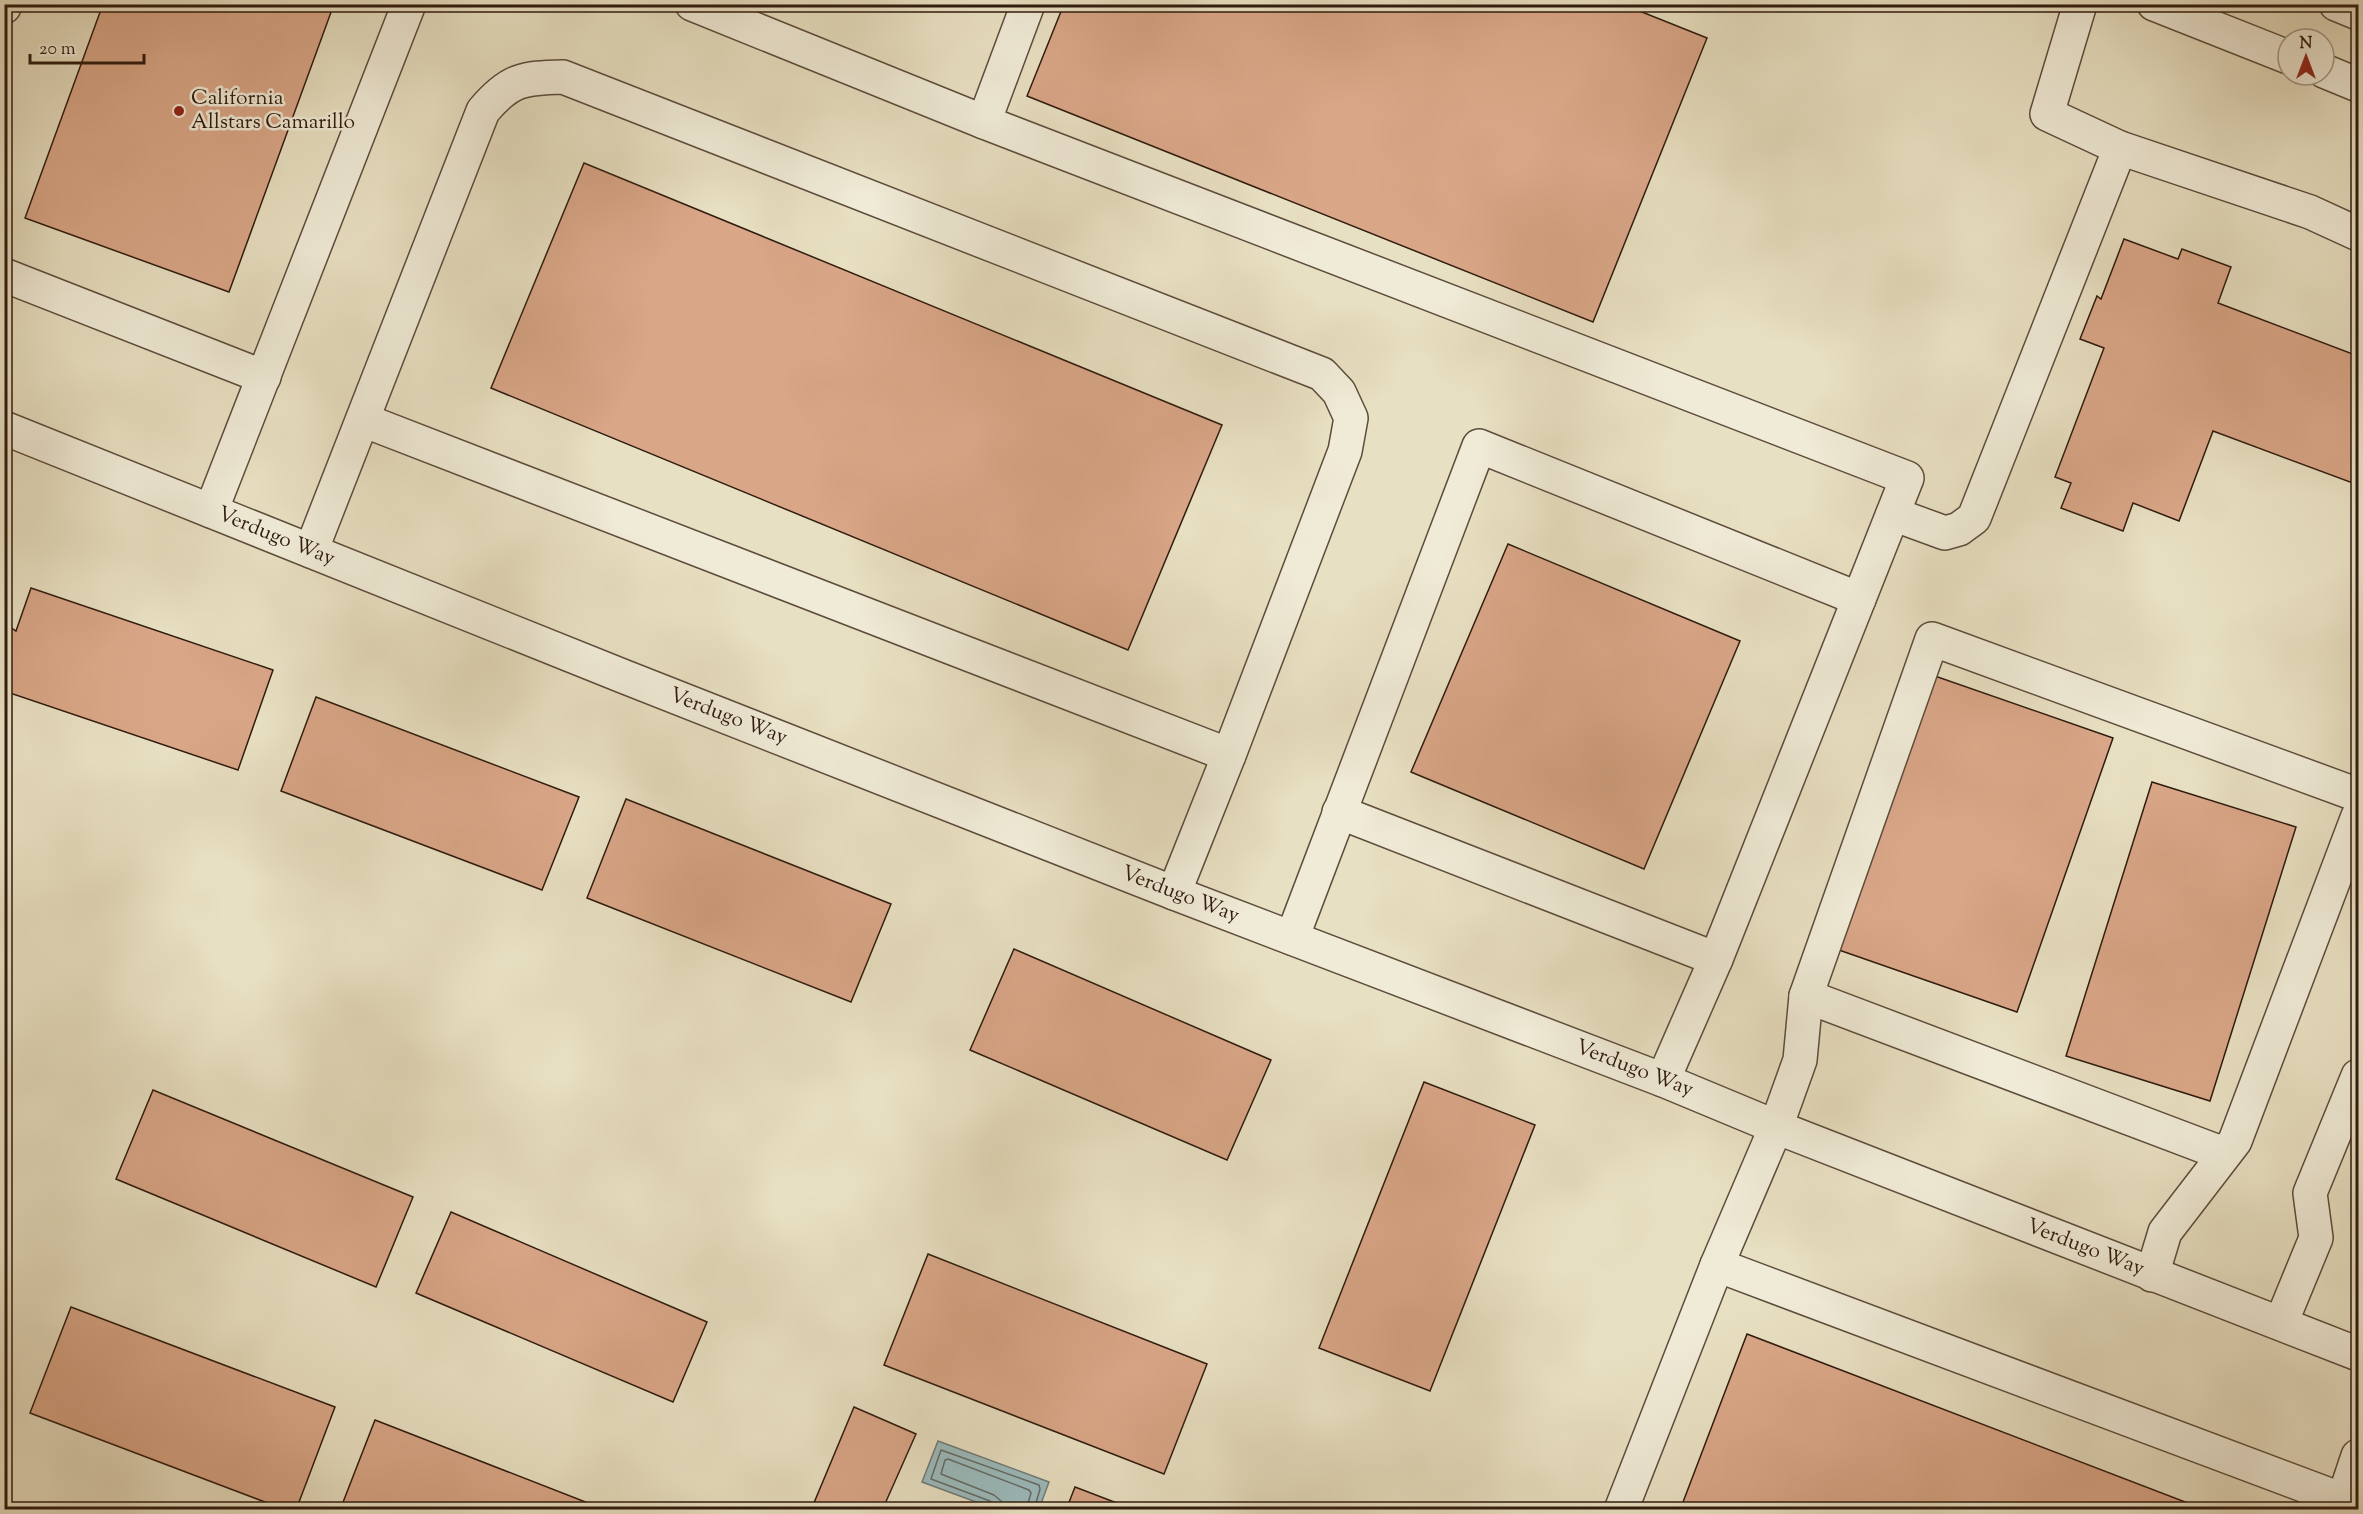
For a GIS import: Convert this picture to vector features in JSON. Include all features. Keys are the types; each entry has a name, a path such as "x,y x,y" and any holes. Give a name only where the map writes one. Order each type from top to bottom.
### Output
{"street":[{"path":"212,511 409,4"},
{"path":"692,4 984,122 1907,478 1716,959 1663,1080"},
{"path":"984,122 1028,4"},
{"path":"2080,4 2047,114 2120,148 2310,212 2358,234"},
{"path":"2154,4 2276,52"},
{"path":"2336,4 2358,13"},
{"path":"2336,76 2358,85"},
{"path":"311,551 483,111 499,93 528,78 564,77 1322,374 1339,392 1351,418 1345,451 1174,893"},
{"path":"1893,514 1945,533 1959,530 1974,518 2120,148"},
{"path":"4,275 264,377"},
{"path":"363,420 1229,755"},
{"name":"Verdugo Way","path":"4,428 1174,893 1663,1080 1776,1127 2358,1354"},
{"path":"1292,938 1479,446 1859,599"},
{"path":"1621,1509 1717,1264 1776,1127 1800,1060 1806,996 1932,639 2358,795"},
{"path":"1339,812 1716,959"},
{"path":"2152,1275 2165,1232 2235,1141 2358,816"},
{"path":"1806,996 2224,1154"},
{"path":"2282,1323 2316,1239 2310,1193 2358,1076"},
{"path":"1717,1264 2341,1504 2358,1456"}],"water":[{"path":"938,1441 1049,1482 1039,1509 995,1509 922,1482"}],"building":[{"name":"California Allstars Camarillo","path":"103,4 334,4 229,292 25,218"},
{"path":"1064,4 1622,4 1707,38 1593,322 1027,96"},
{"path":"584,163 1222,425 1128,650 491,388"},
{"path":"2124,239 2178,259 2182,249 2231,267 2218,303 2358,356 2358,485 2213,431 2179,521 2133,503 2123,531 2061,508 2071,483 2055,477 2104,348 2080,339 2097,296 2101,299"},
{"path":"1508,544 1740,641 1644,869 1411,772"},
{"path":"31,588 273,670 238,770 4,691 4,623 16,631"},
{"path":"1932,675 2113,738 2017,1012 1836,949"},
{"path":"316,697 579,797 542,890 281,791"},
{"path":"2152,782 2296,827 2210,1101 2066,1056"},
{"path":"626,799 891,904 851,1002 587,898"},
{"path":"1014,949 1271,1060 1227,1160 970,1050"},
{"path":"1424,1082 1535,1125 1430,1391 1319,1348"},
{"path":"153,1090 413,1197 376,1287 116,1179"},
{"path":"451,1212 707,1322 673,1402 416,1293"},
{"path":"928,1254 1207,1364 1164,1474 884,1365"},
{"path":"71,1307 335,1407 296,1510 286,1510 30,1413"},
{"path":"1747,1334 2206,1510 1680,1510"},
{"path":"854,1407 916,1434 884,1506 893,1510 811,1510"},
{"path":"375,1420 606,1510 340,1510"},
{"path":"1075,1487 1122,1505 1120,1510 1066,1510"}],"place":[{"name":"California Allstars Camarillo","path":"179,111"}]}
